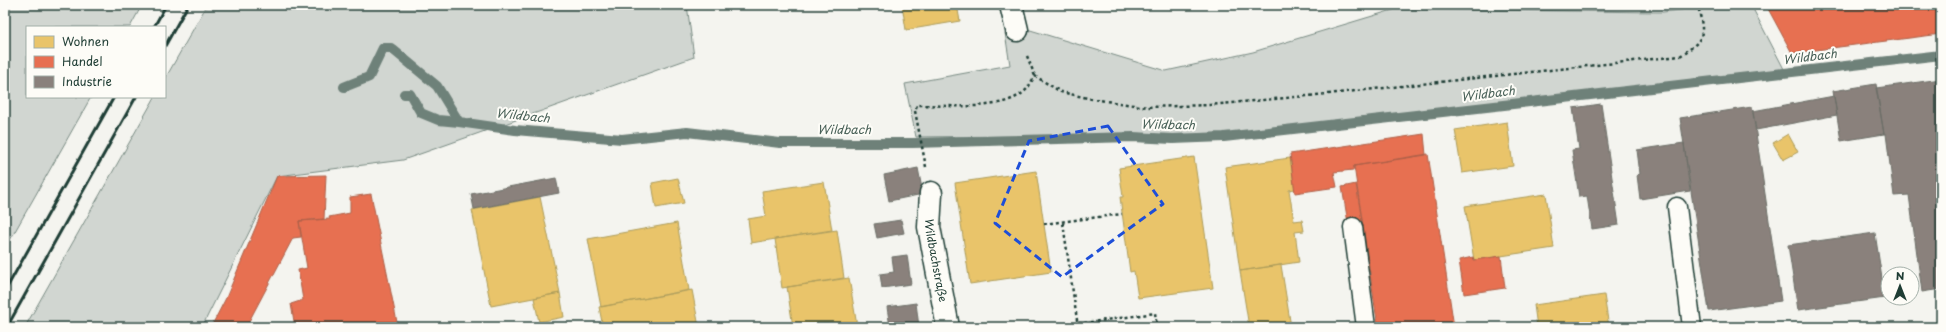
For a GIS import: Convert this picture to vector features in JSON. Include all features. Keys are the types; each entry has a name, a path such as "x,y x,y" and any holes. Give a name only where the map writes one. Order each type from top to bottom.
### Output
{"street":[{"path":"1011,5 1017,30"},
{"name":"Wildbachstraße","path":"931,192 929,227 948,327"}],"lane":[{"path":"1677,207 1692,327"},
{"path":"1353,227 1366,327"}],"path":[{"path":"925,162 915,111 917,105 982,106 1008,100 1026,89 1035,76 1061,92 1092,99 1147,107 1210,105 1328,94 1680,56 1697,45 1703,29 1698,5"},
{"path":"1044,224 1122,214"},
{"path":"1063,222 1078,326 1155,313 1157,327"}],"highlighted area":[{"path":"1108,126 1163,204 1062,277 995,223 1029,141"}],"shaded area":[{"path":"5,5 142,5 131,26 26,26 26,98 90,98 5,249"},
{"path":"207,5 687,5 694,57 403,160 277,176 202,327 25,327 154,98 166,98 166,77"},
{"path":"1722,5 1751,5 1784,69 1223,134 916,137 905,84 1010,65 1005,33 1027,29 1166,71 1253,52 1396,9 1663,12"}],"building: Wohnen":[{"path":"902,5 957,5 960,21 906,30"},
{"path":"1507,122 1513,166 1462,173 1455,130"},
{"path":"1788,134 1798,152 1783,160 1773,143"},
{"path":"1194,157 1213,288 1138,298 1134,271 1130,272 1120,197 1123,197 1119,168"},
{"path":"1290,158 1295,189 1289,190 1294,221 1302,220 1304,231 1295,232 1299,262 1240,271 1225,167"},
{"path":"1036,171 1051,272 970,284 955,183"},
{"path":"678,178 684,203 656,208 652,183"},
{"path":"824,182 832,230 751,243 748,219 766,216 762,191"},
{"path":"1546,194 1554,248 1474,260 1465,206"},
{"path":"540,197 560,293 491,306 472,210"},
{"path":"677,223 689,290 601,307 588,239"},
{"path":"837,230 844,278 782,288 775,239"},
{"path":"1281,265 1291,327 1249,327 1240,271"},
{"path":"849,278 857,326 793,327 787,287"},
{"path":"692,290 699,327 603,327 599,307"},
{"path":"560,293 564,317 539,322 534,298"},
{"path":"1604,295 1609,327 1537,327 1534,305"}],"building: Handel":[{"path":"1766,5 1941,5 1941,34 1792,53"},
{"path":"1424,134 1426,155 1354,166 1353,170 1334,172 1337,187 1295,193 1290,154"},
{"path":"1428,154 1454,327 1378,327 1354,166"},
{"path":"326,175 324,219 299,221 301,237 293,238 246,327 211,327 226,298 277,176"},
{"path":"1356,184 1362,221 1348,223 1342,187"},
{"path":"371,194 398,327 295,327 291,304 303,300 298,270 307,268 299,221 330,219 329,217 350,213 350,197"},
{"path":"1501,256 1505,288 1464,294 1459,260 1473,257 1474,260"}],"building: Industrie":[{"path":"1941,79 1941,289 1922,292 1920,266 1919,266 1909,195 1894,196 1886,134 1884,134 1876,88"},
{"path":"1876,84 1884,134 1841,141 1833,91"},
{"path":"1834,96 1837,115 1756,130 1753,111"},
{"path":"1601,104 1619,225 1592,229 1587,196 1579,197 1572,150 1579,149 1573,108"},
{"path":"1752,107 1781,301 1709,311 1680,118"},
{"path":"1684,143 1690,191 1640,199 1637,175 1640,174 1637,150"},
{"path":"918,168 923,194 889,201 884,175"},
{"path":"556,178 559,193 474,209 471,194"},
{"path":"901,220 904,233 877,238 874,224"},
{"path":"1875,233 1880,266 1880,299 1798,310 1788,245"},
{"path":"907,255 911,284 882,288 880,274 894,272 892,257"},
{"path":"916,303 919,327 890,327 887,307"}],"waterway":[{"path":"344,87 369,77 383,48 391,48 437,86 459,122"},
{"name":"Wildbach","path":"404,94 410,94 421,113 438,120 515,130 622,139 687,132 780,143 913,143 1133,137 1173,139 1224,137 1941,55"}],"railway":[{"path":"155,26 166,5"},
{"path":"166,44 188,5"},
{"path":"5,291 113,98"},
{"path":"7,327 135,98"}]}
